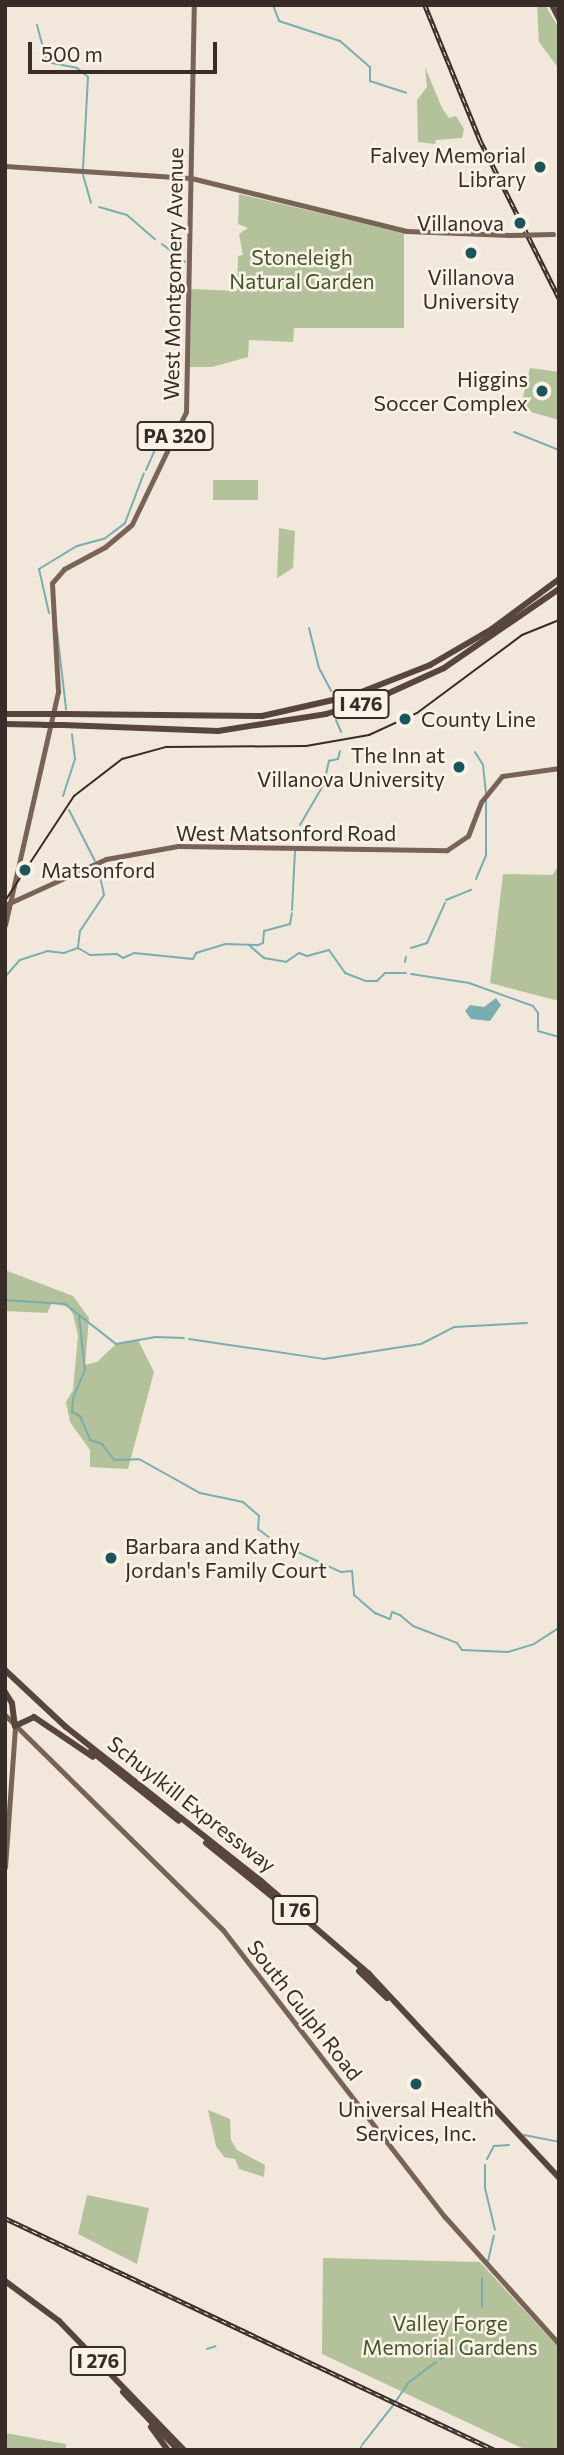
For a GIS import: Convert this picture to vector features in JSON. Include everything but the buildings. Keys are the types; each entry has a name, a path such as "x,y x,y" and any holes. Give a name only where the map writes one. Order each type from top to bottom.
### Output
{"highway":[{"path":"552,5 559,19"},
{"name":"I 476","path":"5,713 251,717 351,696 430,665 492,629 559,579"},
{"name":"I 476","path":"5,724 218,731 326,714 378,698 444,668 559,590"},
{"name":"Schuylkill Expressway","path":"5,1670 66,1727 261,1881 369,1974 559,2178"},
{"name":"Schuylkill Expressway","path":"5,1677 363,1975 559,2184"},
{"path":"5,1692 13,1706 15,1726 28,1717 37,1718 132,1784"},
{"path":"5,1712 13,1706"},
{"name":"I 276","path":"5,2283 53,2321 178,2450"},
{"name":"I 276","path":"5,2283 59,2321 184,2450"},
{"path":"130,2400 168,2450"}],"main road":[{"name":"West Montgomery Avenue","path":"8,904 58,691 52,583 64,569 105,547 132,524 186,412 194,5"},
{"path":"5,166 191,178 406,232 556,234"},
{"name":"West Matsonford Road","path":"8,904 103,860 178,846 442,851 461,843 484,798 507,773 559,768"},
{"path":"7,917 20,899"},
{"name":"PA 320","path":"5,925 8,904"},
{"name":"South Gulph Road","path":"5,1712 15,1726 222,1929 445,2217 559,2344"},
{"path":"5,1867 15,1726"},
{"path":"445,2217 451,2212"}],"green space":[{"path":"537,5 545,5 559,28 559,69 539,42"},
{"path":"425,67 442,108 449,118 456,116 464,129 462,138 436,140 435,144 418,142 417,100 427,87"},
{"name":"Stoneleigh Natural Garden","path":"239,194 404,233 404,328 294,328 293,342 249,340 248,357 212,367 190,367 191,289 237,291 238,256 243,255 239,234 248,228 238,224"},
{"name":"Higgins Soccer Complex","path":"530,368 559,372 559,420 520,409"},
{"path":"213,480 258,480 258,500 213,500"},
{"path":"279,528 295,531 293,568 277,578"},
{"path":"559,866 559,1001 490,983 503,874 552,875"},
{"path":"5,1270 73,1296 89,1318 85,1365 97,1362 117,1343 138,1340 154,1372 128,1469 90,1467 90,1450 70,1422 66,1402 73,1390 78,1336 73,1314 68,1307 52,1303 47,1313 5,1311"},
{"path":"208,2110 230,2119 231,2140 237,2150 265,2165 264,2177 239,2169 235,2159 224,2157 216,2146"},
{"path":"87,2195 149,2208 137,2264 78,2234"},
{"name":"Valley Forge Memorial Gardens","path":"323,2258 480,2262 559,2348 559,2450 526,2450 322,2354"},
{"path":"5,2433 66,2444 66,2450 5,2450"}],"water":[{"path":"496,998 501,1005 490,1021 471,1019 465,1011 470,1005 484,1007"}],"waterway":[{"path":"273,5 279,21 340,41 370,67 370,81 406,93"},
{"path":"37,25 47,62 77,68 88,77 83,169"},
{"path":"83,175 91,203"},
{"path":"99,207 127,215 155,239"},
{"path":"162,244 185,262"},
{"path":"514,432 559,450"},
{"path":"146,470 155,450"},
{"path":"49,613 39,569 77,546 104,539 125,523 144,473"},
{"path":"309,628 319,668 331,691"},
{"path":"57,631 66,709"},
{"path":"336,720 341,732"},
{"path":"63,796 75,759 72,734"},
{"path":"300,825 324,784 329,761 338,759 340,751"},
{"path":"475,752 483,765 486,794"},
{"path":"476,879 486,856 486,799"},
{"path":"69,810 95,861"},
{"path":"292,910 295,851"},
{"path":"78,947 80,931 104,895 98,867"},
{"path":"446,900 471,890"},
{"path":"411,948 427,943 445,903"},
{"path":"5,977 20,960 47,951 64,953 78,948 90,955 117,954 123,958 134,953 193,959 196,953 225,944 258,945 263,943 264,931 290,924 292,913"},
{"path":"249,945 264,958 286,962 299,953 307,956 329,950 345,973 366,981 377,981 385,973 406,973"},
{"path":"405,962 406,957"},
{"path":"411,974 469,983 533,1006 538,1013 538,1029"},
{"path":"538,1031 559,1037"},
{"path":"5,1300 65,1304 116,1344 154,1337 184,1338"},
{"path":"79,1316 85,1370 73,1398 72,1412 80,1416 90,1440 102,1444 114,1460 139,1459 200,1493 243,1502 259,1516 258,1529 274,1541 341,1572 352,1571 354,1595 375,1613 390,1619 392,1612 400,1615 413,1626 457,1643 462,1650 508,1652 534,1644 559,1628"},
{"path":"189,1339 324,1359 421,1344 454,1327 527,1323"},
{"path":"524,2135 559,2142"},
{"path":"487,2159 494,2146 509,2145"},
{"path":"485,2165 485,2188 495,2230"},
{"path":"488,2261 494,2236"},
{"path":"482,2278 482,2307"},
{"path":"441,2359 465,2342"},
{"path":"207,2349 216,2346"},
{"path":"396,2401 408,2383 436,2362"},
{"path":"362,2445 394,2404"}],"tram line":[{"path":"5,901 74,796 122,759 166,747 306,746 369,735 417,713 522,635 559,620"}],"railway":[{"path":"425,5 480,140 559,298"},
{"path":"5,2218 495,2450"}],"place":[{"name":"Falvey Memorial Library","path":"540,167"},
{"name":"Villanova","path":"520,223"},
{"name":"Villanova University","path":"471,253"},
{"name":"Higgins Soccer Complex","path":"542,391"},
{"name":"County Line","path":"405,719"},
{"name":"The Inn at Villanova University","path":"459,767"},
{"name":"Matsonford","path":"25,870"},
{"name":"Barbara and Kathy Jordan's Family Court","path":"111,1558"},
{"name":"Universal Health Services, Inc.","path":"416,2084"}]}
